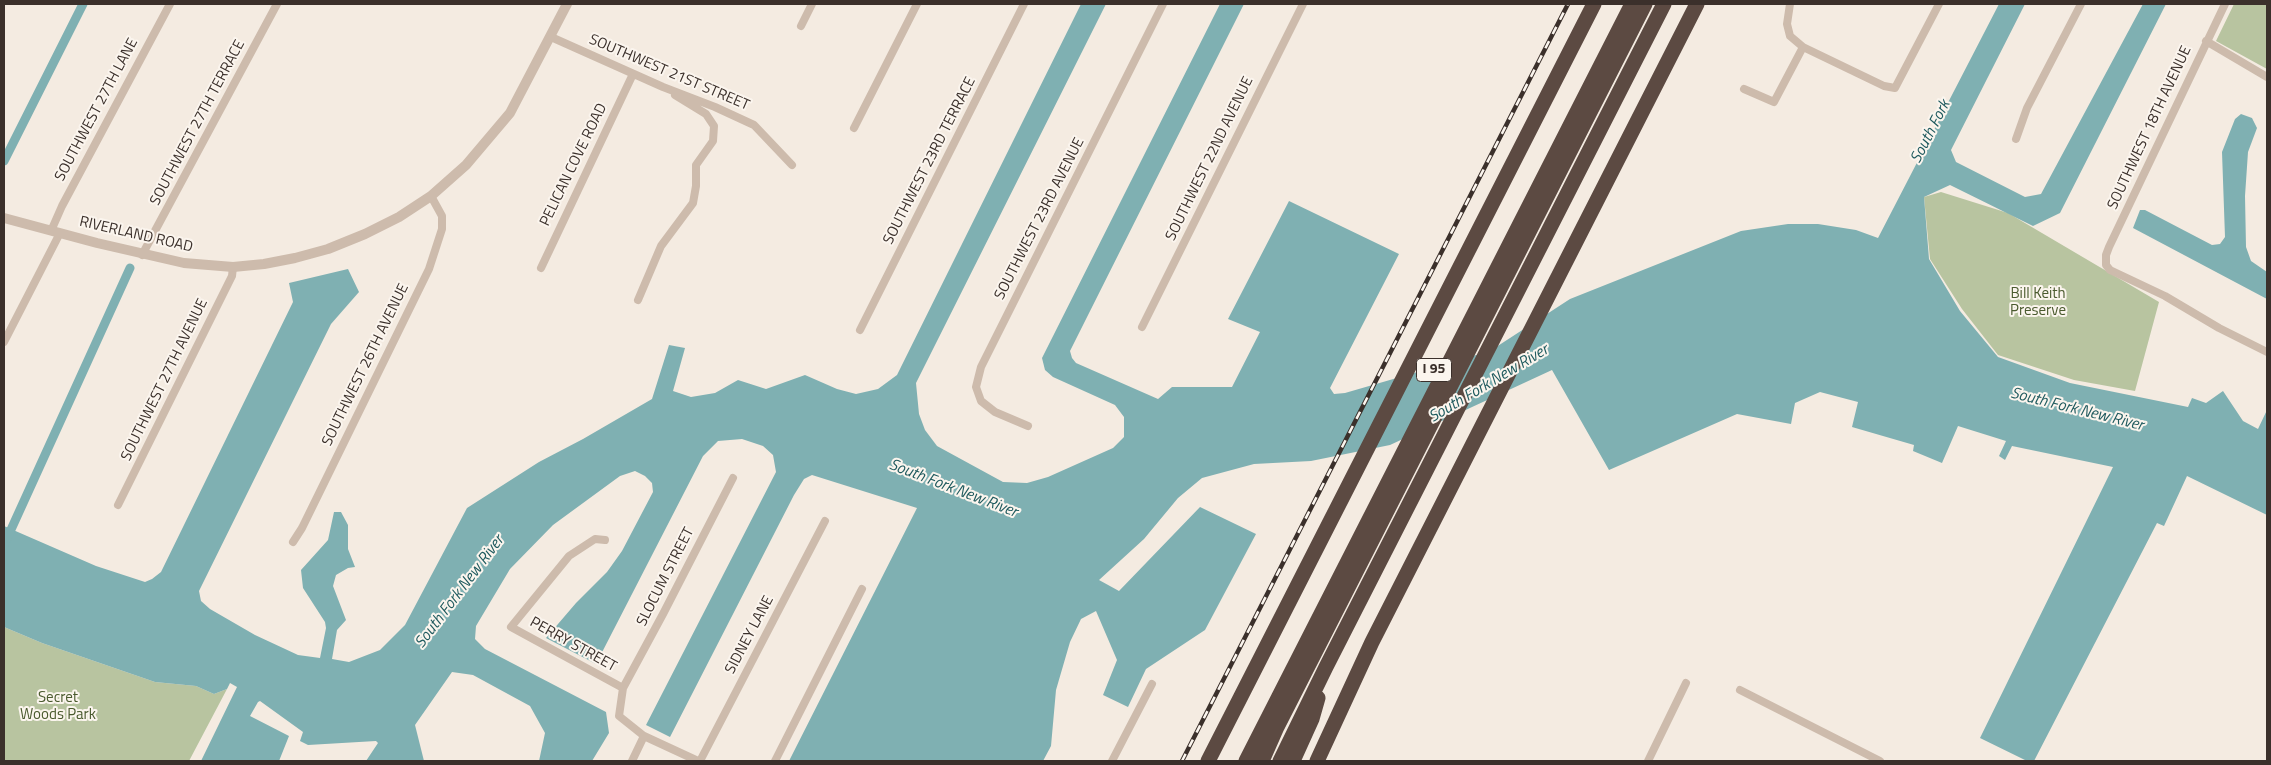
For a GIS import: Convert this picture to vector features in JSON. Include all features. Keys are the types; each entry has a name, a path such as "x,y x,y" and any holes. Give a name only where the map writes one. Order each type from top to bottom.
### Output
{"highway":[{"name":"I 95","path":"1239,761 1248,740 1267,722 1615,25 1620,4"},
{"path":"1615,25 1632,4"},
{"path":"1246,761 1447,391 1646,4"},
{"name":"I 95","path":"1297,738 1312,719 1326,667 1664,4"},
{"path":"1316,761 1372,642 1697,4"},
{"path":"1208,761 1592,8"},
{"path":"1262,761 1267,722"},
{"path":"1280,761 1297,738"},
{"path":"1293,761 1297,738"},
{"path":"1235,761 1248,740"}],"street":[{"name":"SOUTHWEST 27TH LANE","path":"56,232 62,206 170,4"},
{"name":"SOUTHWEST 27TH TERRACE","path":"142,255 277,4"},
{"name":"RIVERLAND ROAD","path":"4,218 142,255 184,263 234,267 295,258 328,248 382,226 431,196 466,165 510,113 567,4"},
{"path":"801,26 812,4"},
{"path":"854,128 917,4"},
{"name":"SOUTHWEST 23RD TERRACE","path":"860,330 1024,4"},
{"name":"SOUTHWEST 23RD AVENUE","path":"1028,426 995,412 982,400 976,387 981,367 1163,4"},
{"name":"SOUTHWEST 22ND AVENUE","path":"1142,327 1303,4"},
{"path":"1790,4 1786,24 1790,36 1803,47 1884,86 1895,88 1939,4"},
{"path":"2016,139 2027,108 2081,4"},
{"name":"SOUTHWEST 18TH AVENUE","path":"2225,4 2109,247 2106,255 2106,265 2110,270 2165,296 2219,328 2267,352"},
{"name":"SOUTHWEST 21ST STREET","path":"551,37 754,125 792,165"},
{"path":"2206,41 2267,77"},
{"path":"1744,89 1774,102 1803,47"},
{"name":"PELICAN COVE ROAD","path":"540,268 633,74"},
{"path":"638,300 661,246 692,203 696,186 696,165 713,140 714,126 706,114 663,87"},
{"name":"SOUTHWEST 26TH AVENUE","path":"293,542 302,528 429,269 442,229 442,216 431,196"},
{"path":"4,342 56,232"},
{"name":"SOUTHWEST 27TH AVENUE","path":"118,505 232,276 234,267"},
{"name":"SLOCUM STREET","path":"623,688 664,614 733,478"},
{"name":"SIDNEY LANE","path":"699,761 825,522"},
{"name":"PERRY STREET","path":"605,540 595,539 569,556 511,627 623,688 619,716 644,736 699,761"},
{"path":"776,761 862,589"},
{"path":"1648,761 1686,683"},
{"path":"1112,761 1152,684"},
{"path":"1740,690 1880,761"},
{"path":"632,761 644,736"}],"green space":[{"path":"2234,4 2267,4 2267,69 2216,41"},
{"name":"Bill Keith Preserve","path":"1941,192 2008,213 2159,302 2135,391 2074,380 1998,355 1962,309 1930,259 1924,197"},
{"name":"Secret Woods Park","path":"4,627 42,643 155,682 196,686 214,694 227,689 189,761 4,761"}],"water":[{"name":"South Fork New River","path":"1081,4 1106,4 916,383 919,414 925,430 937,446 1003,482 1027,483 1048,477 1113,448 1124,437 1124,417 1115,405 1053,377 1045,370 1042,358 1220,4 1244,4 1070,351 1076,363 1158,399 1172,387 1232,387 1260,332 1228,319 1289,201 1399,254 1330,388 1334,394 1345,393 1490,351 1570,299 1741,231 1788,224 1818,224 1856,230 1878,238 1999,4 2025,4 1951,150 1956,162 2025,197 2041,194 2143,4 2166,4 2060,213 2033,226 1950,185 1924,197 1929,259 1960,311 1998,357 2070,383 2188,407 2192,398 2206,403 2223,391 2243,421 2258,429 2267,410 2267,515 2187,476 2164,526 2157,523 2034,761 2027,761 1980,738 2113,467 2012,446 2005,460 1999,456 2006,441 1958,426 1942,463 1913,451 1914,445 1852,427 1858,402 1820,392 1795,403 1791,424 1737,414 1609,470 1552,370 1390,445 1311,461 1254,464 1202,478 1178,498 1144,539 1099,580 1119,591 1200,507 1256,534 1205,630 1146,669 1128,707 1103,695 1117,660 1096,611 1081,619 1070,642 1056,690 1051,746 1043,761 789,761 917,508 812,475 804,479 794,495 670,737 646,725 776,472 773,455 763,446 742,439 718,441 703,456 596,664 546,638 576,603 607,572 622,551 653,492 652,483 645,476 635,471 620,476 553,525 510,569 476,626 475,639 485,649 606,712 609,733 592,761 539,761 545,733 530,706 473,675 452,672 415,725 424,761 366,761 378,743 376,741 308,745 300,741 303,732 260,701 250,716 289,736 279,761 201,761 237,687 230,683 227,689 214,694 196,686 155,682 42,643 4,627 4,526 96,566 145,582 161,572 293,302 289,283 348,269 359,292 331,324 199,591 201,601 210,609 255,635 298,655 320,658 326,628 325,622 303,588 301,570 328,540 334,512 341,512 348,525 348,549 355,567 348,568 336,575 333,586 346,620 337,630 332,659 349,662 380,650 405,625 467,508 539,462 652,399 669,345 685,348 673,391 691,397 715,393 738,380 766,389 805,375 837,389 856,394 878,389 897,375"},
{"path":"2241,114 2252,118 2257,128 2248,152 2245,196 2246,247 2251,261 2267,272 2267,299 2133,228 2140,210 2145,210 2212,245 2220,244 2225,237 2222,152 2235,119"}],"waterway":[{"path":"4,161 83,4"},
{"path":"4,545 130,268"}],"railway":[{"path":"1182,761 1568,4"}],"water label":[{"name":"South Fork","path":"1931,132"}]}
